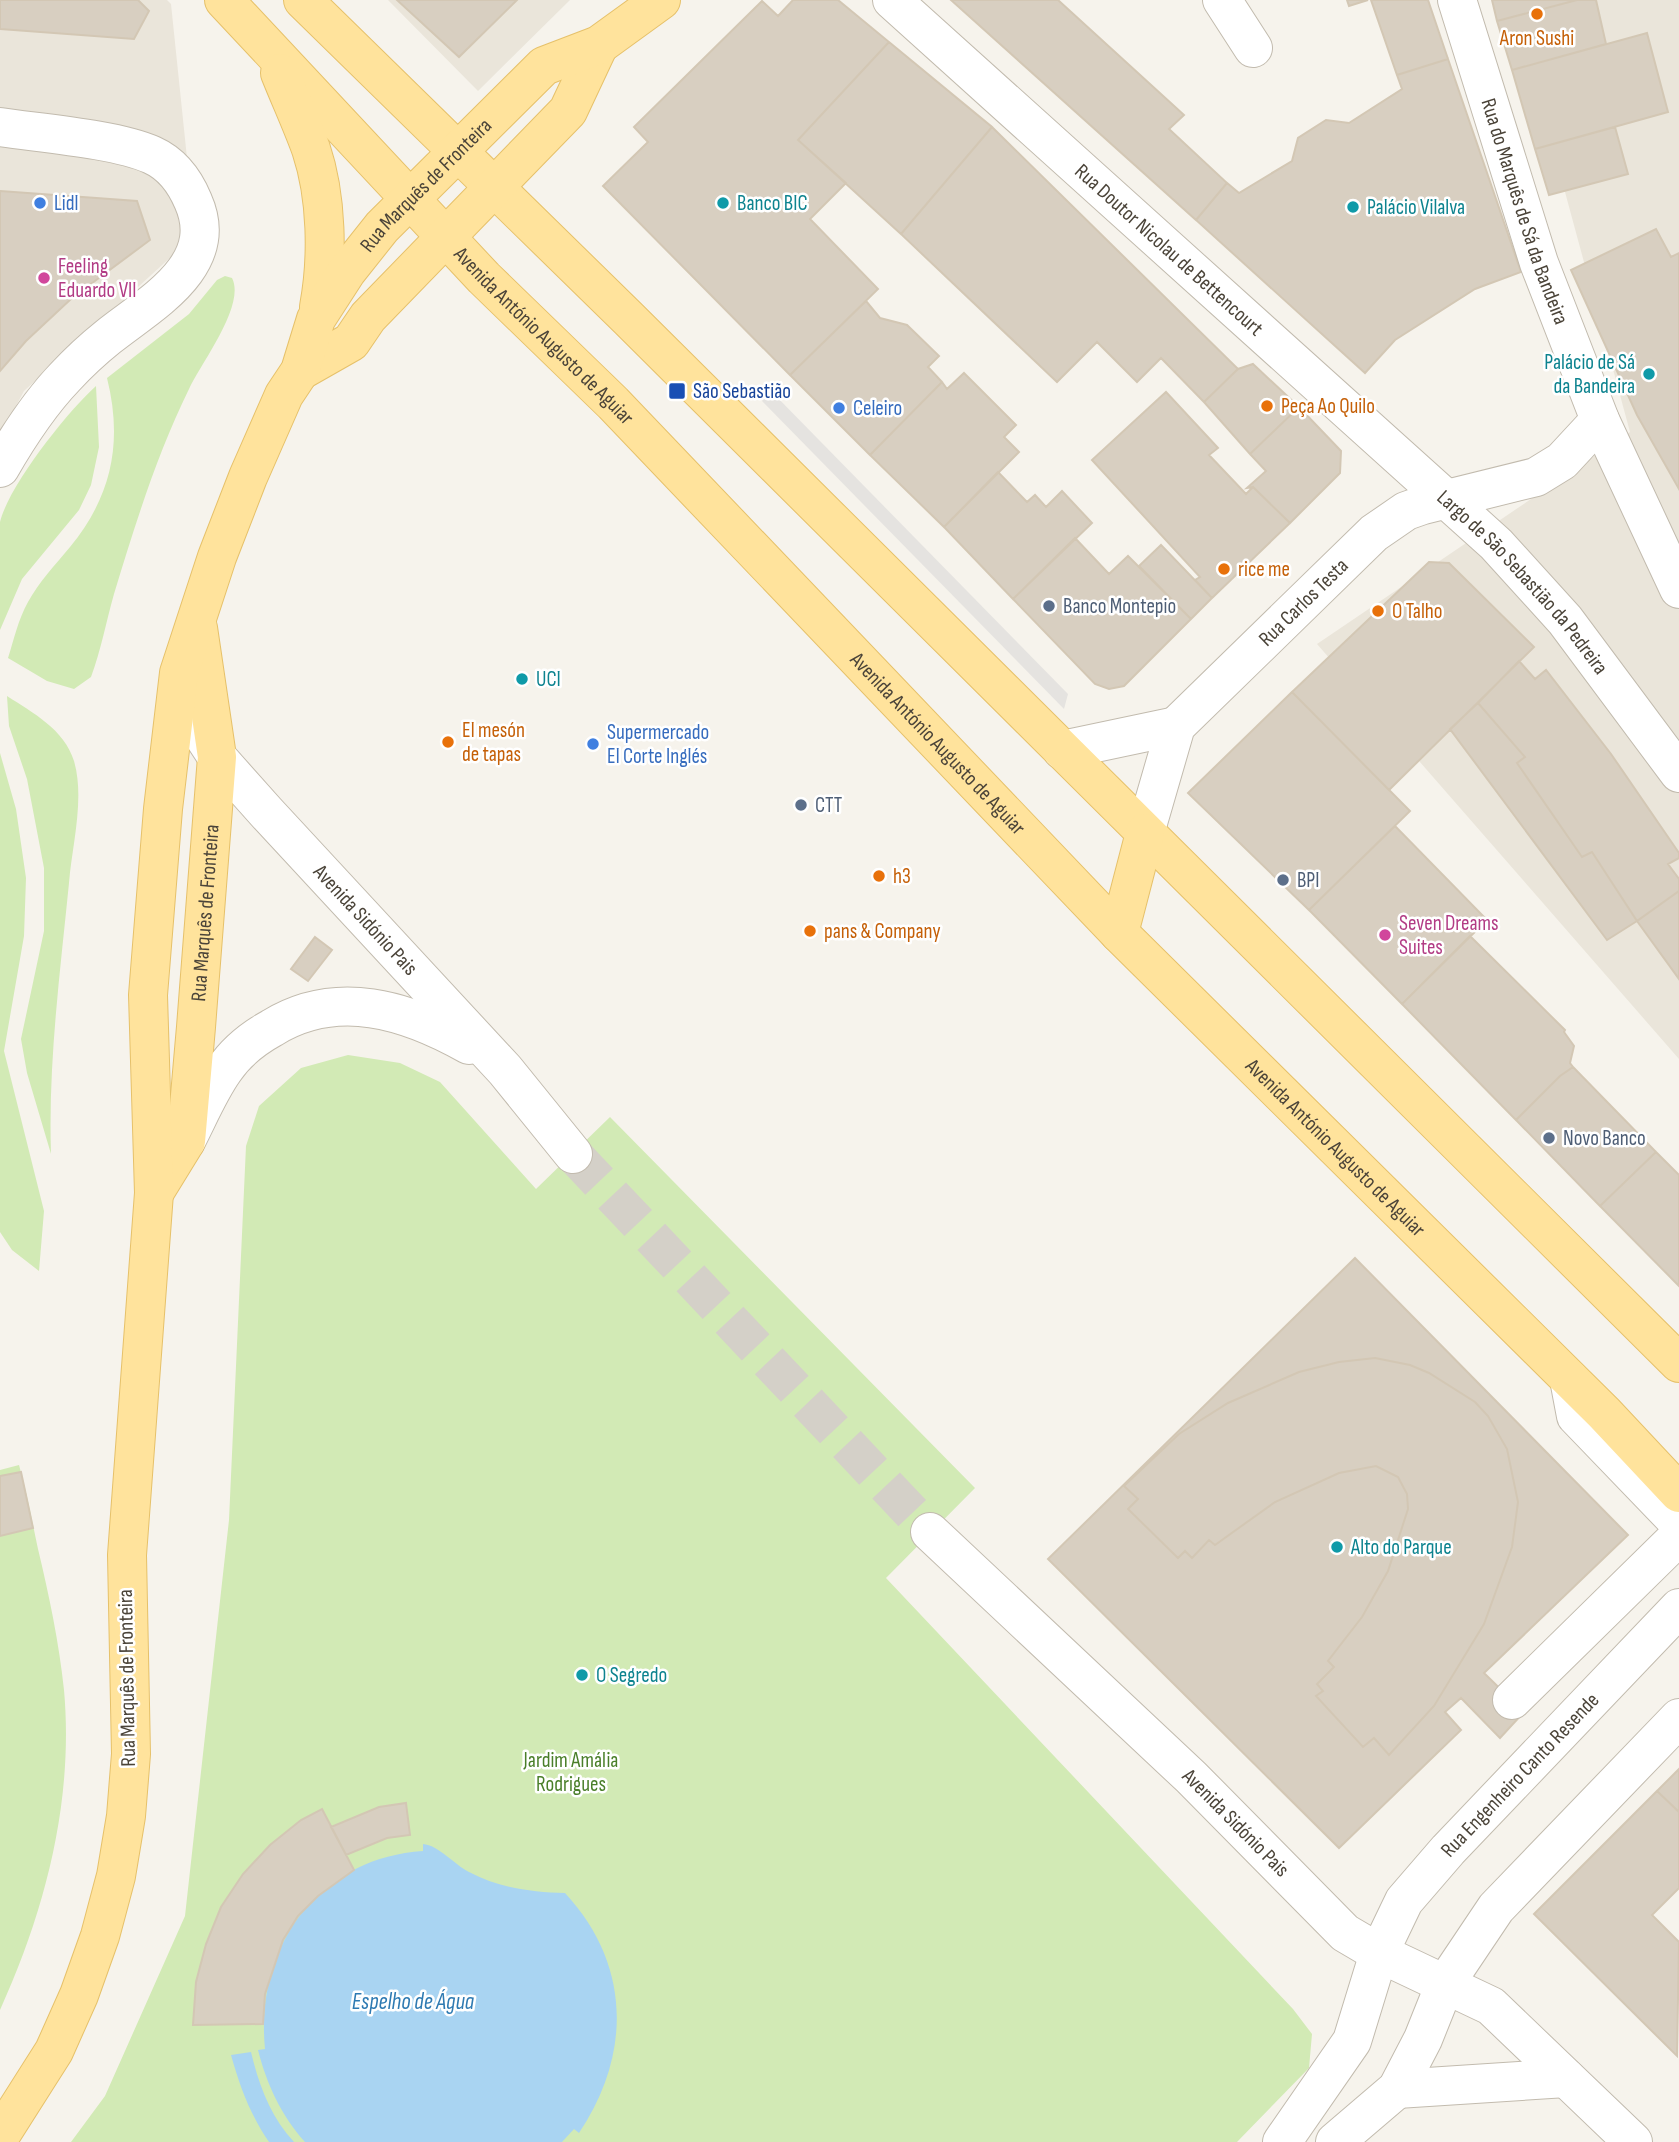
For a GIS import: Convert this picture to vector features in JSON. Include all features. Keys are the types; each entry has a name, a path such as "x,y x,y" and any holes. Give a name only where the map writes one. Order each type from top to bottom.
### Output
{"main road":[{"name":"Avenida António Augusto de Aguiar","path":"224,0 273,56 446,237 613,403 1119,933 1569,1379 1672,1485"},
{"path":"303,0 1679,1363"},
{"name":"Rua Marquês de Fronteira","path":"0,2136 54,2051 79,1995 100,1937 116,1876 124,1828 131,1754 127,1555 154,1194 148,995 163,809 179,673 217,557 248,477 284,395 300,370 316,319 347,271 411,199 544,66 599,45 661,0"},
{"name":"Rua Marquês de Fronteira","path":"300,370 351,342 368,317 568,111 599,45"},
{"path":"273,56 312,152 320,200 323,283 316,319"},
{"name":"Rua Marquês de Fronteira","path":"154,1194 186,1141 217,757 197,622"},
{"path":"1119,933 1145,833"}],"street":[{"name":"Rua Doutor Nicolau de Bettencourt","path":"892,0 1445,498"},
{"path":"1222,0 1253,48"},
{"name":"Rua do Marquês de Sá da Bandeira","path":"1457,0 1539,264 1600,420"},
{"path":"0,127 131,148 153,155 172,168 186,186 195,206 198,229 195,252 186,273 173,288 107,339 64,377 27,422 0,468"},
{"name":"Largo de São Sebastião da Pedreira","path":"1445,498 1536,477 1562,461 1600,420"},
{"path":"1600,420 1679,589"},
{"name":"Largo de São Sebastião da Pedreira","path":"1445,498 1532,580 1676,760"},
{"name":"Rua Carlos Testa","path":"1145,833 1176,726 1374,533 1406,511 1445,498"},
{"name":"Avenida Sidónio Pais","path":"179,673 195,720 217,757 505,1070 573,1154"},
{"path":"1062,750 1176,726"},
{"path":"186,1141 223,1070 240,1050 290,1016 313,1009 357,1006 410,1015 479,1051 505,1070"},
{"path":"1569,1379 1576,1416 1679,1523"},
{"name":"Avenida Sidónio Pais","path":"930,1532 1191,1777 1346,1933 1379,1953 1491,2006 1633,2142"},
{"path":"1512,1700 1679,1536"},
{"name":"Rua Engenheiro Canto Resende","path":"1282,2142 1352,2041 1379,1953 1404,1901 1448,1850 1679,1608"},
{"path":"1335,2142 1397,2089 1423,2039 1445,1984 1496,1908 1679,1718"},
{"path":"1397,2089 1566,2078"}],"shaded area":[{"path":"0,0 167,0 171,4 195,235 24,391 0,436"},
{"path":"388,0 570,0 478,91"},
{"path":"1513,0 1679,0 1679,1059 1317,644 1630,432"},
{"path":"771,391 1068,694 1064,709 762,401"}],"green space":[{"path":"225,276 232,278 235,289 228,318 189,389 157,464 122,568 91,677 74,689 47,681 8,658 28,602 84,528 104,488 110,467 114,424 107,378 189,314 217,280"},
{"path":"96,386 99,447 91,485 79,510 22,579 0,630 0,522 15,489 41,449"},
{"path":"7,696 37,716 63,740 74,761 77,776 77,822 53,1052 51,1154 27,1073 21,1039 44,931 44,868 27,779 9,726"},
{"path":"0,753 16,809 26,878 24,936 4,1051 44,1211 39,1271 12,1250 0,1232"},
{"name":"Jardim Amália Rodrigues","path":"348,1055 400,1063 440,1082 536,1189 610,1117 975,1488 886,1578 1293,2009 1312,2034 1309,2068 1237,2142 71,2142 105,2096 185,1916 229,1520 246,1146 259,1106 301,1068"},
{"path":"19,1465 50,1601 59,1654 64,1690 65,1773 53,1854 43,1895 0,2010 0,1470"}],"water":[{"name":"Espelho de Água","path":"423,1844 435,1848 469,1872 492,1882 528,1890 565,1893 587,1920 602,1949 612,1979 617,2010 615,2041 608,2072 596,2103 579,2133 574,2129 562,2142 305,2142 276,2099 258,2050 265,2049 265,2012 271,1976 283,1944 300,1915 324,1890 352,1871 385,1857 423,1851"},
{"path":"251,2052 266,2100 278,2122 294,2142 269,2142 251,2111 231,2055"}],"building":[{"path":"0,0 138,0 149,11 134,39 0,29"},
{"path":"397,0 517,0 459,57"},
{"name":"Banco BIC","path":"793,0 838,0 889,42 798,140 846,183 810,219 878,289 790,375 603,186 648,142 634,127 762,1 778,16"},
{"path":"951,0 1058,0 1184,115 1169,129 1227,183 1196,220"},
{"path":"1347,0 1368,0 1349,6"},
{"path":"1371,0 1428,0 1448,59 1397,75"},
{"path":"1492,0 1577,0 1497,21"},
{"path":"1577,0 1596,0 1606,44 1512,70 1497,21"},
{"path":"1647,33 1668,112 1535,149 1512,70"},
{"path":"889,42 992,127 901,234 798,140"},
{"name":"Palácio Vilalva","path":"1448,59 1521,272 1475,289 1395,340 1365,373 1196,220 1227,183 1239,193 1292,161 1298,138 1326,120 1349,123 1402,89 1397,75"},
{"path":"992,127 1238,369 1204,402 1161,358 1137,382 1097,342 1057,382 901,234"},
{"path":"1615,127 1628,174 1549,195 1535,149"},
{"path":"0,191 137,201 150,240 72,298 26,341 0,371"},
{"name":"Palácio de Sá da Bandeira","path":"1656,229 1671,257 1679,253 1679,489 1637,415 1571,270"},
{"path":"866,301 880,318 907,325 939,356 928,367 942,382 870,455 790,375"},
{"path":"1253,364 1299,407 1250,454 1204,402 1238,369"},
{"path":"964,373 1016,425 1004,437 1019,452 944,527 870,455 942,382 947,389"},
{"path":"1166,392 1218,448 1209,455 1246,494 1253,487 1290,523 1212,598 1195,580 1200,577 1092,460"},
{"path":"1299,407 1341,451 1340,473 1290,523 1253,487 1247,488 1266,471 1250,454"},
{"path":"998,472 1027,502 1035,495 1046,507 1062,491 1092,523 1013,599 944,527"},
{"path":"1075,538 1109,574 1128,556 1191,619 1124,686 1109,689 1095,684 1013,599"},
{"path":"1161,545 1212,598 1191,619 1139,566"},
{"path":"1429,562 1449,563 1534,647 1389,790 1292,692"},
{"path":"1519,661 1535,679 1546,670 1611,754 1679,853 1679,858 1668,864 1679,879 1679,891 1637,921 1592,852 1582,857 1517,763 1525,757 1478,703"},
{"path":"1292,692 1410,811 1309,910 1188,793"},
{"path":"1478,703 1525,757 1517,763 1582,857 1592,852 1637,921 1607,940 1450,729"},
{"path":"1395,826 1487,920 1402,1004 1309,910"},
{"path":"1679,891 1679,979 1637,921"},
{"path":"1470,936 1565,1030 1574,1046 1570,1063 1573,1067 1560,1076 1516,1120 1402,1004"},
{"path":"315,937 332,950 308,981 291,969"},
{"path":"1573,1067 1656,1152 1600,1206 1516,1120 1560,1076"},
{"path":"1656,1152 1679,1175 1679,1286 1600,1206"},
{"name":"Alto do Parque","path":"1355,1258 1628,1535 1484,1673 1524,1712 1500,1738 1461,1698 1445,1712 1461,1730 1339,1848 1048,1559"},
{"path":"1375,1358 1410,1365 1429,1373 1475,1402 1488,1416 1507,1449 1518,1502 1512,1547 1484,1624 1434,1706 1389,1755 1374,1738 1363,1747 1316,1696 1323,1691 1317,1684 1334,1667 1328,1661 1362,1617 1388,1571 1408,1509 1407,1494 1398,1477 1376,1466 1339,1473 1275,1502 1215,1545 1209,1540 1192,1558 1185,1551 1178,1558 1128,1509 1138,1499 1124,1486 1179,1434 1228,1403 1299,1372 1339,1362"},
{"path":"21,1472 33,1528 0,1536 0,1476"},
{"path":"1679,1769 1679,1812 1657,1791"},
{"path":"1657,1791 1679,1812 1679,1888 1652,1915 1679,1942 1677,2056 1534,1914"},
{"path":"406,1803 410,1835 387,1838 346,1855 331,1827 379,1807"},
{"path":"322,1809 354,1870 318,1896 298,1916 283,1940 265,1994 263,2024 193,2025 196,1982 206,1944 221,1907 243,1874 270,1845 301,1820"}],"tunnel":[{"path":"573,1154 930,1532"}],"place":[{"name":"Aron Sushi","path":"1537,14"},
{"name":"Lidl","path":"40,203"},
{"name":"Banco BIC","path":"723,203"},
{"name":"Palácio Vilalva","path":"1353,207"},
{"name":"Feeling Eduardo VII","path":"44,278"},
{"name":"Palácio de Sá da Bandeira","path":"1649,374"},
{"name":"São Sebastião","path":"677,391"},
{"name":"Peça Ao Quilo","path":"1267,406"},
{"name":"Celeiro","path":"839,408"},
{"name":"rice me","path":"1224,569"},
{"name":"Banco Montepio","path":"1049,606"},
{"name":"O Talho","path":"1378,611"},
{"name":"UCI","path":"522,679"},
{"name":"El mesón de tapas","path":"448,742"},
{"name":"Supermercado El Corte Inglés","path":"593,744"},
{"name":"CTT","path":"801,805"},
{"name":"h3","path":"879,876"},
{"name":"BPI","path":"1283,880"},
{"name":"pans & Company","path":"810,931"},
{"name":"Seven Dreams Suites","path":"1385,935"},
{"name":"Novo Banco","path":"1549,1138"},
{"name":"Alto do Parque","path":"1337,1547"},
{"name":"O Segredo","path":"582,1675"}]}
